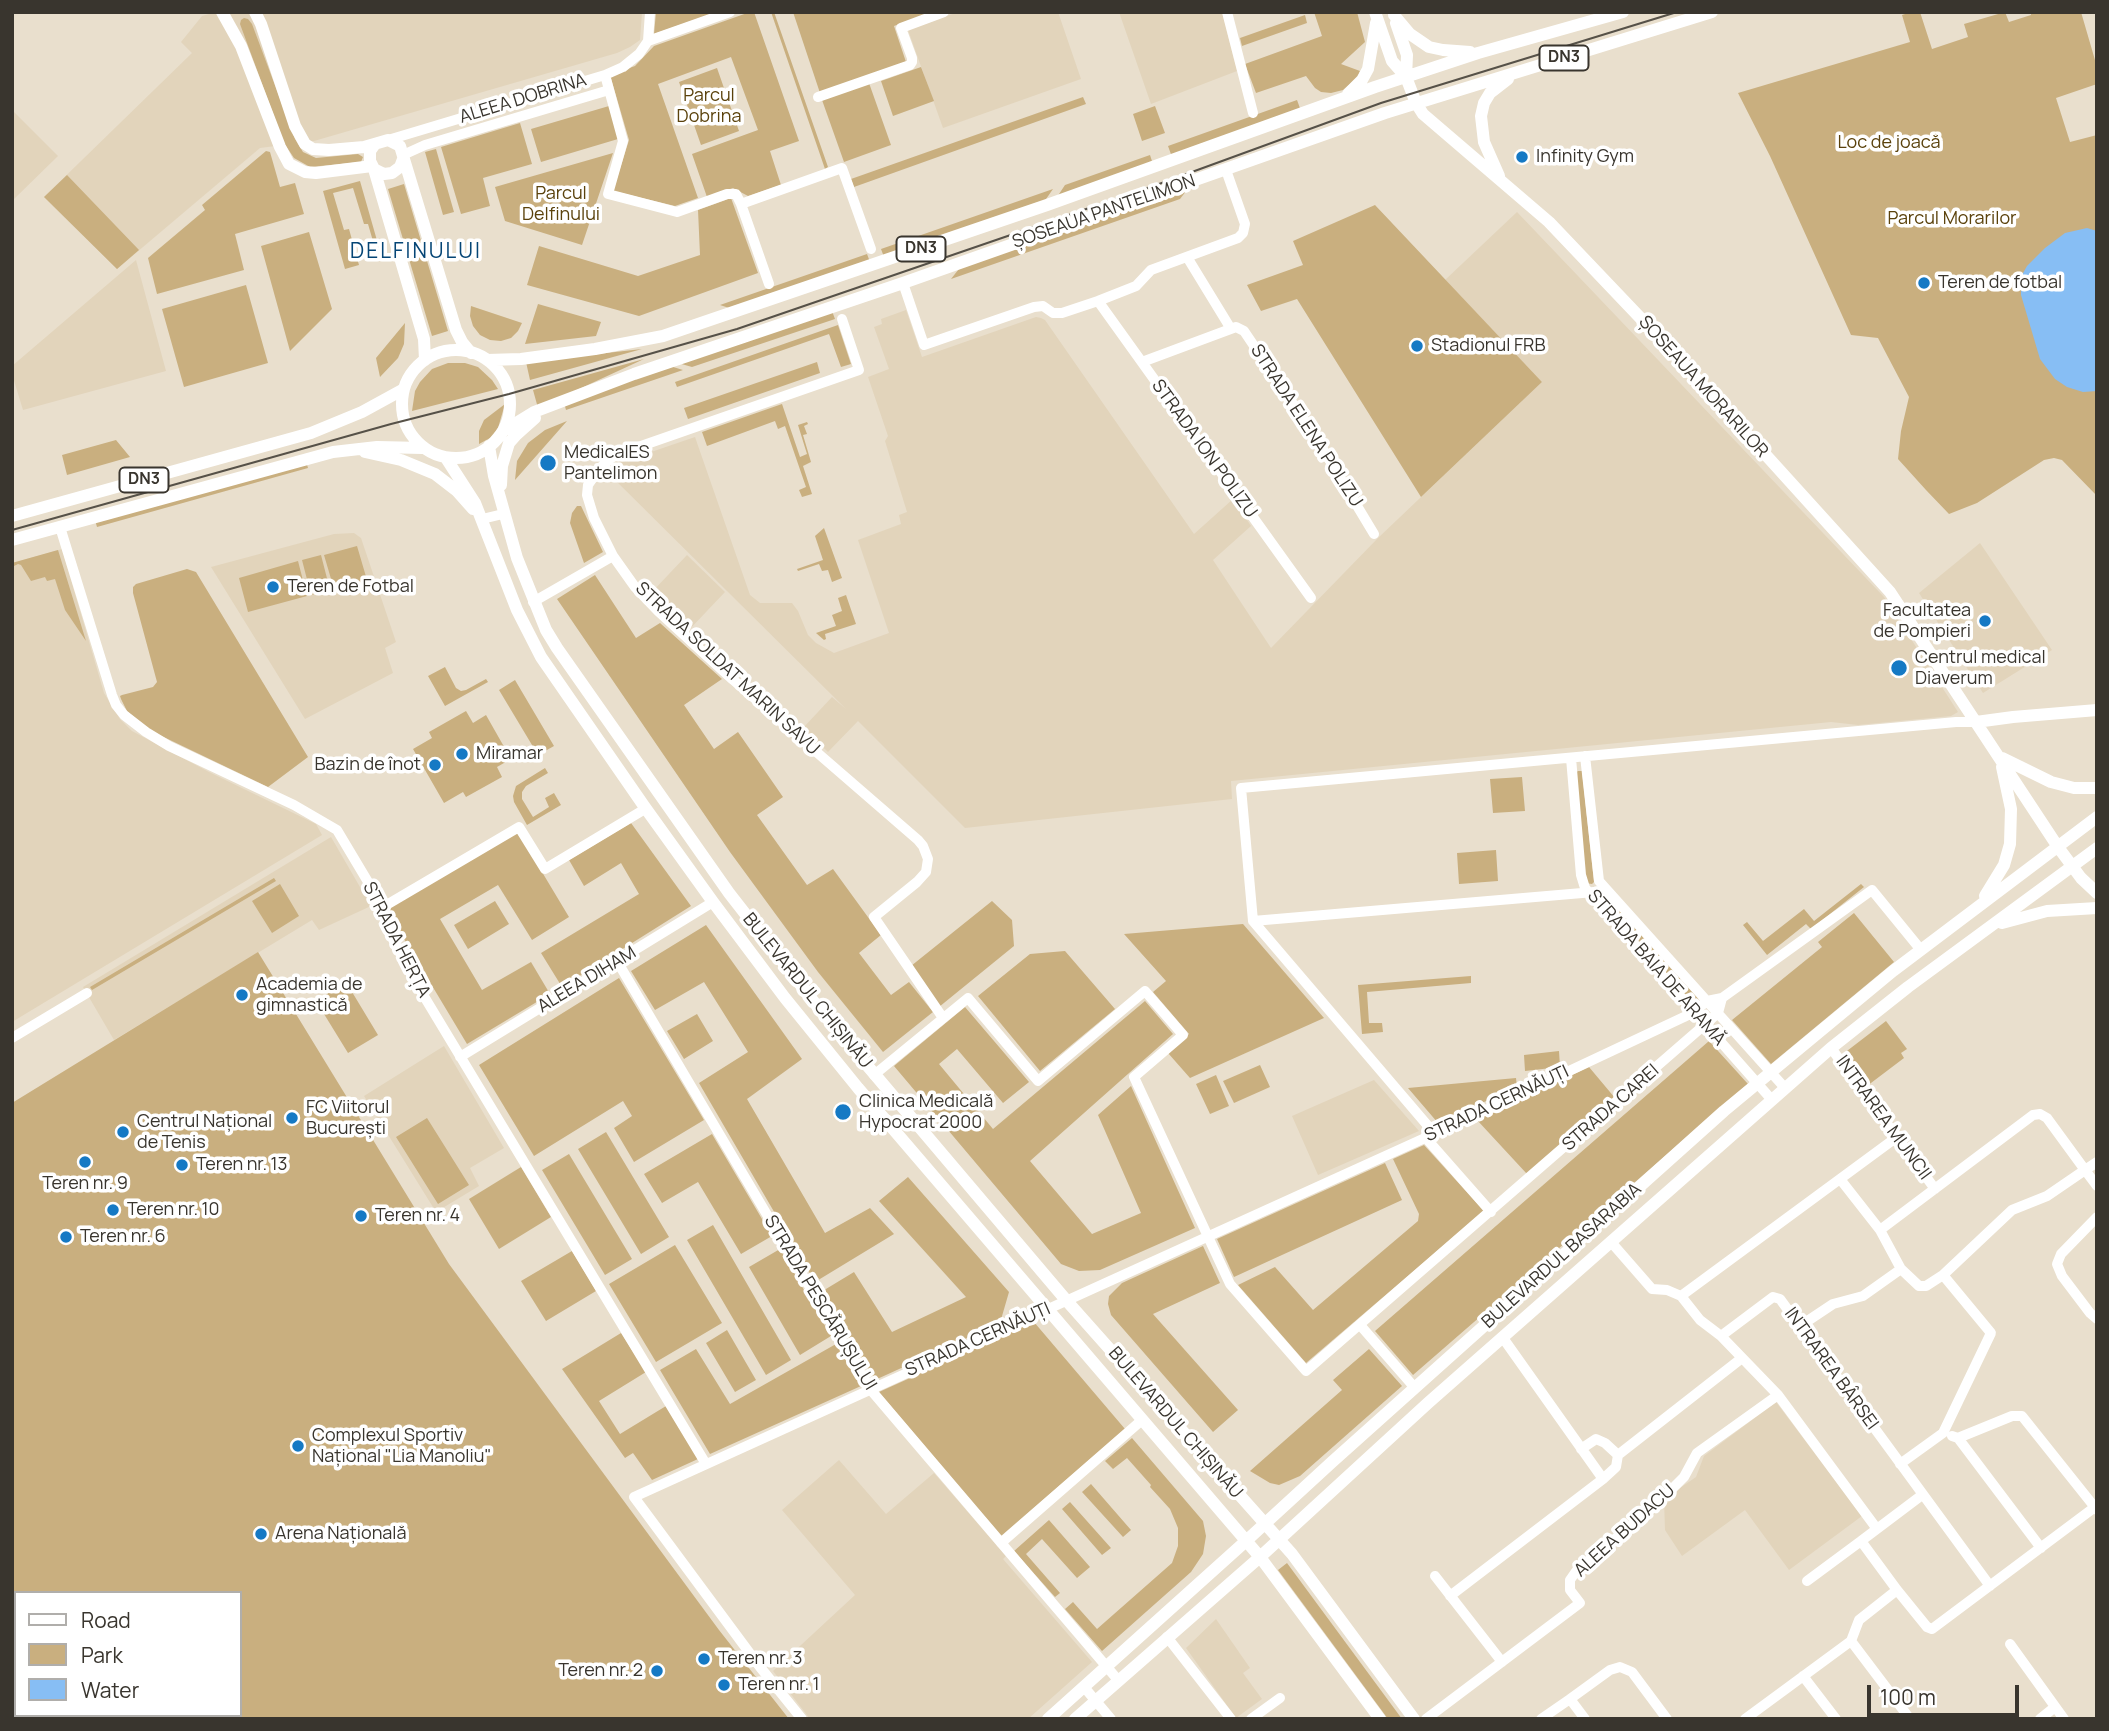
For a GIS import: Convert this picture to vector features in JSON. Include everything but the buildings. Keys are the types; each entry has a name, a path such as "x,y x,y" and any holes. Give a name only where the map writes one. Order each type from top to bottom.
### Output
{"main road":[{"path":"222,12 241,46 289,164 305,173 373,167 384,174 392,173 400,167 403,157"},
{"name":"ȘOSEAUA PANTELIMON","path":"487,360 521,359 595,349 663,336 1046,205 1406,76 1623,12"},
{"name":"ȘOSEAUA PANTELIMON","path":"503,431 534,412 634,374 1416,103 1712,12"},
{"path":"1393,13 1410,34 1429,47 1478,53"},
{"path":"1393,13 1407,55 1406,76"},
{"path":"259,16 295,126 305,144 313,149 329,150 388,140 398,144 456,330 471,353"},
{"path":"1376,16 1392,61 1406,76"},
{"path":"1344,97 1356,87 1368,69 1375,40 1376,16"},
{"path":"1501,180 1484,142 1481,116 1490,93 1519,72"},
{"name":"ȘOSEAUA MORARILOR","path":"1406,76 1416,103 1434,125 1549,222 1615,290 1881,582 1899,605 2058,847 2081,878 2097,893"},
{"path":"375,144 370,154 373,167 424,339 425,360"},
{"name":"DN3","path":"12,516 311,433 362,412 404,388 416,368 425,360 449,351 471,353 487,360"},
{"path":"487,360 504,380 509,394 509,414 503,431"},
{"path":"404,388 404,422 413,438 423,448"},
{"path":"503,514 502,466 509,443 527,425 565,400"},
{"name":"DN3","path":"12,540 313,457 352,449 398,446 423,448 446,458 465,458 489,446 503,431"},
{"name":"BULEVARDUL CHIȘINĂU","path":"489,446 503,514 533,602 556,648 729,892 874,1075 1066,1300 1292,1554 1415,1719"},
{"path":"352,449 401,460 435,474 457,491 482,519"},
{"name":"BULEVARDUL CHIȘINĂU","path":"446,458 465,485 482,519 530,639 586,724 713,902 826,1050 1246,1541 1380,1719"},
{"path":"1976,722 2097,710"},
{"path":"1999,757 2051,782 2074,788 2097,788"},
{"path":"1973,910 1999,876 2010,844 2011,809 1999,757"},
{"name":"BULEVARDUL BASARABIA","path":"1048,1719 1714,1120 1921,950 2097,817"},
{"name":"BULEVARDUL BASARABIA","path":"1075,1719 1831,1048 1908,987 2097,848"},
{"path":"1989,928 2034,914 2097,908"}],"street":[{"path":"648,41 650,12"},
{"name":"ALEEA DOBRINA","path":"388,140 605,75 632,61 648,41 730,12"},
{"path":"818,97 909,65 912,58 901,28 944,12"},
{"path":"1227,12 1253,113"},
{"path":"605,75 623,141 608,194 673,212 736,194 769,284"},
{"name":"ALEEA DOBRINA","path":"403,157 425,145 609,90"},
{"path":"741,204 842,168 871,248"},
{"path":"903,283 924,345 1034,307 1043,306 1053,313 1062,313 1098,301 1136,286 1151,270 1238,238 1245,229 1226,170"},
{"name":"STRADA ELENA POLIZU","path":"1187,257 1231,329 1241,328 1244,331 1318,440 1374,534"},
{"name":"STRADA ION POLIZU","path":"1098,301 1311,598"},
{"name":"STRADA SOLDAT MARIN SAVU","path":"842,319 859,370 621,453 599,469 588,485 587,495 594,518 613,556 635,587 731,678 916,838 926,852 926,872 874,918 943,1018"},
{"path":"1142,362 1231,329"},
{"path":"482,519 503,514"},
{"name":"STRADA HERȚA","path":"60,527 112,695 119,709 146,732 169,746 294,805 337,830 383,907 387,928 407,967 706,1464"},
{"path":"533,602 613,556"},
{"path":"1492,1212 1434,1147 1429,1133 1253,921 1241,788 1976,722"},
{"name":"STRADA BAIA DE ARAMĂ","path":"1585,756 1597,877 1785,1088"},
{"name":"STRADA BAIA DE ARAMĂ","path":"1571,758 1581,875 1585,888 1772,1100"},
{"path":"383,907 519,827 545,869 645,808"},
{"path":"1253,921 1607,891"},
{"path":"1707,1001 1722,998 1872,891 1921,950"},
{"name":"ALEEA DIHAM","path":"460,1057 713,902"},
{"name":"STRADA PESCĂRUȘULUI","path":"617,961 870,1390 1118,1680"},
{"path":"874,1075 968,998 1038,1081 1144,991 1183,1035 1134,1077 1208,1236"},
{"path":"12,1038 87,993"},
{"path":"1718,1013 1722,998"},
{"name":"STRADA CERNĂUȚI","path":"802,1719 760,1667 634,1497 1694,1012 1707,1001"},
{"name":"STRADA CAREI","path":"1208,1236 1230,1284 1306,1371 1718,1013"},
{"name":"INTRAREA MUNCII","path":"1831,1048 1935,1189"},
{"name":"INTRAREA MUNCII","path":"1880,1230 2036,1114 2046,1118 2085,1170"},
{"path":"1681,1296 1897,1137"},
{"path":"1840,1179 1880,1230 1901,1269 1923,1287 1943,1275 2012,1210 2047,1196 2097,1162"},
{"path":"2085,1170 2097,1186"},
{"path":"2097,1217 2061,1254 2057,1265 2062,1276 2097,1319"},
{"path":"1611,1242 1652,1289 1667,1290 1681,1296 1700,1320 1721,1335 1778,1395 1877,1529"},
{"path":"1800,1326 1832,1304 1863,1296 1901,1269"},
{"path":"1900,1464 1942,1433 1991,1333 1943,1275"},
{"name":"INTRAREA BÂRSEI","path":"1721,1335 1773,1297 1780,1298 1990,1586"},
{"path":"1360,1325 1415,1388"},
{"path":"1503,1338 1603,1479"},
{"path":"1450,1596 1603,1479 1616,1466 1618,1455 1742,1358"},
{"name":"ALEEA BUDACU","path":"1426,1719 1580,1603 1570,1590 1570,1580 1577,1570 1655,1506 1684,1477 1697,1453 1778,1395"},
{"path":"1860,1541 1931,1629 2096,1509 2022,1416 2011,1416 1958,1438"},
{"path":"1001,1543 1142,1420"},
{"path":"1942,1433 1958,1438 2041,1548"},
{"path":"1581,1448 1596,1439 1618,1455"},
{"path":"1807,1580 1922,1495"},
{"path":"1435,1576 1502,1662"},
{"path":"1745,1719 1851,1640 1859,1620 1897,1590"},
{"path":"1167,1636 1231,1719"},
{"path":"1851,1640 1910,1719"},
{"path":"2010,1644 2064,1719"},
{"path":"1541,1719 1610,1670 1620,1667 1632,1672 1667,1719"},
{"path":"1803,1675 1836,1719"},
{"path":"1084,1687 1111,1719"},
{"path":"1251,1719 1280,1698"},
{"path":"1570,1699 1585,1719"},
{"path":"2040,1719 2055,1707"}],"shaded area":[{"path":"216,12 642,12 640,40 617,53 314,141 260,148 117,269 44,197 192,53 181,42 202,16"},
{"path":"958,12 1058,12 1081,79 943,128 908,30"},
{"path":"1119,12 1222,12 1237,71 1151,104"},
{"path":"12,110 58,156 12,201"},
{"path":"1517,212 1884,597 1958,712 1951,716 1858,725 1831,722 1231,781 1232,799 965,828 858,721 828,752 803,728 832,697 846,709 608,473 619,463 695,437 750,595 760,603 792,603 808,635 834,653 889,633 858,540 901,524 899,515 907,512 885,441 888,436 868,377 889,369 874,327 882,324 881,319 906,310 922,357 1036,317 1041,318 1045,320 1194,534 1233,499 1251,526 1213,560 1271,648 1378,538 1542,382 1445,280"},
{"path":"136,260 166,371 23,410 12,366"},
{"path":"354,533 361,538 396,642 385,648 393,673 305,719 211,567 334,534"},
{"name":"Facultatea de Pompieri","path":"1980,543 2052,650 1983,693 1919,593"},
{"path":"62,549 104,693 120,719 132,731 316,824 322,835 12,1022 12,563"},
{"path":"687,555 725,592 688,631 650,594"},
{"path":"331,837 371,906 319,930 312,920 114,1040 83,987"},
{"path":"444,1046 504,1148 470,1168 479,1186 436,1212 364,1096"},
{"path":"1374,1080 1419,1131 1318,1175 1292,1116"},
{"path":"1776,1402 1862,1516 1789,1570 1745,1510 1682,1556 1665,1530 1664,1499 1696,1477 1704,1456"},
{"path":"839,1460 886,1514 934,1473 1006,1556 1003,1559 1092,1662 1028,1719 810,1719 773,1671 855,1595 782,1510"},
{"path":"1216,1619 1250,1668 1243,1673 1262,1699 1236,1718 1186,1648"}],"green space":[{"path":"656,12 717,12 654,34"},
{"path":"754,12 799,141 770,151 781,185 748,196 733,188 707,197 692,154 758,130 731,57 658,84 698,198 675,206 613,191 629,140 610,75 635,66 654,46"},
{"path":"771,12 774,12 828,167 825,169"},
{"path":"793,12 932,12 894,26 906,62 820,93"},
{"path":"1314,12 1357,12 1365,42 1341,64 1360,71 1358,77 1343,90 1331,93 1315,88 1306,76 1256,93 1245,64 1322,36"},
{"name":"Parcul Morarilor","path":"1920,12 1932,49 1968,37 1964,24 2005,12 2009,22 2031,15 2031,12 2081,12 2097,67 2097,84 2056,98 2070,142 2097,135 2097,496 2062,460 2054,458 2044,460 1977,503 1949,514 1898,459 1909,397 1878,338 1851,335 1770,156 1738,93 1910,42 1902,15"},
{"path":"1305,15 1307,23 1242,46 1240,38"},
{"path":"244,18 252,24 295,139 303,152 316,158 358,154 363,157 361,162 310,167 294,158 284,143 240,24"},
{"path":"921,67 934,101 893,116 881,81"},
{"name":"Parcul Dobrina","path":"717,68 739,131 701,145 679,82"},
{"path":"869,83 891,145 844,162 822,100"},
{"path":"1083,97 1086,104 854,187 851,179"},
{"path":"1297,100 1301,111 1172,157 1168,146"},
{"path":"609,106 618,139 541,162 531,129"},
{"path":"1155,106 1165,133 1142,141 1133,114"},
{"path":"520,123 532,164 483,178 490,206 461,214 441,147"},
{"path":"436,149 454,212 443,215 425,152"},
{"path":"266,151 270,152 280,187 295,183 304,214 235,234 244,270 157,294 148,258 205,210 202,205"},
{"name":"Parcul Delfinului","path":"613,153 582,245 505,221 495,187"},
{"path":"1150,155 1153,164 1057,197 1065,185"},
{"path":"67,175 139,250 117,269 44,197"},
{"path":"360,181 382,258 376,260 368,224 364,224 353,188 333,193 344,230 349,229 359,265 345,269 323,191"},
{"path":"404,184 448,331 432,336 388,189"},
{"path":"1190,186 1180,199 951,279 962,265"},
{"path":"1053,189 1044,202 884,257 881,249"},
{"path":"731,198 758,273 639,316 527,285 539,246 638,276 700,255 698,210"},
{"name":"Stadionul FRB","path":"1375,205 1542,382 1421,497 1297,299 1261,311 1247,285 1303,265 1293,241"},
{"path":"309,232 332,309 290,351 261,246"},
{"path":"867,254 870,262 732,309 720,305"},
{"path":"246,285 268,363 184,387 162,309"},
{"path":"538,304 601,322 596,336 525,344"},
{"path":"471,306 522,323 511,338 490,340 480,335 473,326"},
{"path":"832,311 835,319 692,367 678,363"},
{"path":"405,323 404,344 398,358 380,377 376,358"},
{"path":"838,325 851,364 841,367 829,334 677,387 675,382"},
{"path":"642,349 530,380 526,362"},
{"path":"644,359 538,408 533,390"},
{"path":"817,362 820,373 688,419 684,408"},
{"path":"448,363 465,363 478,367 498,389 412,411 415,391 420,382 432,369"},
{"path":"670,366 683,370 566,410 564,403"},
{"path":"505,404 498,428 490,438 479,444 479,431 484,420"},
{"path":"782,404 800,457 807,454 798,425 808,424 804,426 807,434 803,435 811,462 803,466 812,494 802,497 799,490 806,487 785,426 778,429 775,421 707,446 702,432"},
{"path":"567,421 515,480 517,461 528,443 545,430"},
{"path":"116,440 130,457 67,475 62,455"},
{"path":"306,461 308,468 97,527 95,520"},
{"path":"577,506 581,506 603,552 584,563 570,523"},
{"path":"824,528 842,578 832,582 828,570 822,571 819,564 798,571 797,569 823,560 815,536"},
{"path":"357,546 367,580 334,589 324,555"},
{"path":"58,550 86,641 65,610 55,579 47,581 45,577 31,581 21,565 12,567 12,563"},
{"path":"321,555 330,590 311,595 302,560"},
{"name":"Teren de Fotbal","path":"298,561 307,596 248,612 239,578"},
{"path":"187,569 196,572 308,757 268,787 149,730 127,711 121,699 122,695 153,687 157,682 133,587"},
{"path":"595,575 636,638 660,623 722,679 684,705 714,749 738,732 783,797 757,815 807,885 833,869 881,935 859,953 891,995 909,982 933,1012 883,1052 818,972 730,852 557,599"},
{"path":"846,595 856,624 825,634 824,640 816,633 836,626 832,615 842,611 838,598"},
{"path":"445,667 456,688 461,691 486,679 488,682 445,706 428,676"},
{"path":"515,680 554,746 538,755 499,690"},
{"name":"Miramar","path":"466,711 473,723 486,715 511,759 497,767 502,777 466,797 463,792 444,803 413,749 432,738 429,732"},
{"path":"545,768 548,773 526,786 522,799 533,817 549,807 545,798 554,793 561,805 527,825 514,802 516,786"},
{"path":"1582,771 1594,882 1592,884 1585,883 1575,773"},
{"path":"1522,777 1525,811 1493,813 1490,779"},
{"path":"631,823 691,906 562,987 541,953 639,894 621,863 584,886 569,860"},
{"path":"518,832 569,917 532,940 498,885 440,919 482,990 531,962 550,994 467,1044 389,914 391,907"},
{"path":"1496,850 1498,881 1459,884 1457,853"},
{"path":"274,878 276,881 92,990 90,987"},
{"path":"280,884 299,916 272,933 252,901"},
{"path":"1861,884 1864,887 1811,929 1806,924 1767,955 1743,925 1747,922 1763,941 1804,909 1814,921"},
{"path":"1611,900 1699,998 1696,1004 1693,1005 1605,903"},
{"path":"495,901 509,924 468,949 454,925"},
{"path":"992,901 1012,920 1014,946 939,1007 911,966"},
{"path":"1854,913 1894,962 1771,1064 1732,1020 1822,947 1818,942"},
{"path":"1243,924 1324,1018 1190,1078 1168,1053 1189,1034 1153,992 1166,981 1124,934"},
{"path":"706,925 802,1059 747,1099 825,1233 870,1208 894,1234 815,1282 699,1083 748,1052 704,982 655,1010 631,971"},
{"path":"1065,951 1115,1009 1040,1071 978,996 1030,954"},
{"name":"Complexul Sportiv Național \"Lia Manoliu\"","path":"258,952 449,1264 719,1630 789,1719 12,1719 12,1103"},
{"path":"1471,976 1471,983 1367,992 1369,1023 1382,1023 1383,1032 1362,1034 1358,985"},
{"path":"619,978 704,1120 634,1162 614,1128 632,1116 623,1101 534,1156 479,1065"},
{"path":"346,982 378,1035 348,1053 316,1001"},
{"path":"1145,1001 1173,1034 1030,1161 1092,1234 1141,1213 1098,1115 1131,1086 1195,1228 1100,1270 1079,1271 1061,1264 894,1066 965,1007 1029,1082 1003,1103 957,1049 939,1064 993,1129"},
{"path":"697,1014 713,1041 684,1059 667,1031"},
{"path":"1886,1021 1907,1049 1901,1053 1904,1058 1867,1086 1843,1054"},
{"path":"1709,1041 1748,1084 1413,1375 1375,1331"},
{"path":"1559,1051 1560,1067 1525,1071 1524,1055"},
{"path":"1260,1065 1270,1087 1234,1103 1223,1081"},
{"path":"1589,1067 1615,1098 1527,1174 1477,1120"},
{"path":"1216,1075 1229,1106 1210,1114 1196,1084"},
{"path":"1516,1078 1517,1087 1438,1123 1408,1088"},
{"path":"427,1118 469,1185 438,1204 396,1137"},
{"path":"606,1132 669,1237 641,1254 578,1149"},
{"path":"712,1134 772,1236 741,1254 698,1182 662,1203 644,1174"},
{"path":"1424,1145 1484,1211 1306,1363 1238,1285 1275,1267 1313,1310 1418,1221 1419,1214 1393,1159"},
{"path":"569,1154 632,1259 605,1275 542,1170"},
{"path":"1385,1163 1402,1200 1234,1277 1217,1239"},
{"path":"521,1167 551,1217 499,1249 469,1199"},
{"path":"908,1177 1009,1292 1000,1323 875,1380 821,1292 854,1272 892,1332 966,1297 879,1201"},
{"path":"713,1225 791,1360 766,1375 687,1240"},
{"path":"675,1245 722,1323 656,1362 609,1284"},
{"path":"1203,1246 1220,1283 1153,1314 1238,1410 1213,1432 1111,1315 1108,1304 1109,1296 1122,1283"},
{"path":"780,1249 831,1336 800,1355 749,1267"},
{"path":"572,1251 596,1291 546,1321 521,1281"},
{"path":"1034,1322 1125,1429 1001,1536 879,1392"},
{"path":"727,1330 756,1380 735,1392 706,1343"},
{"path":"621,1333 646,1372 599,1401 620,1434 666,1406 698,1459 652,1480 633,1453 625,1458 562,1369"},
{"path":"836,1344 861,1386 710,1454 660,1370 696,1349 730,1404"},
{"path":"1369,1349 1402,1386 1300,1476 1279,1485 1270,1483 1250,1471 1342,1390 1333,1380"},
{"path":"1132,1438 1203,1521 1206,1536 1203,1554 1191,1572 1102,1651 1065,1609 1073,1602 1097,1629 1172,1563 1178,1546 1178,1528 1170,1509 1151,1485 1127,1458 1113,1469 1105,1461"},
{"path":"1091,1484 1131,1530 1123,1537 1082,1492"},
{"path":"1070,1502 1111,1548 1102,1555 1062,1509"},
{"path":"1049,1520 1090,1567 1077,1578 1042,1539 1026,1554 1060,1593 1055,1597 1014,1551"},
{"path":"1287,1563 1402,1719 1388,1719 1278,1570"}],"water":[{"path":"2087,228 2097,231 2097,391 2083,392 2067,387 2055,379 2040,359 2021,295 2021,285 2027,266 2045,248 2065,233"}],"tram line":[{"path":"12,530 737,329 1159,184 1381,103 1677,12"}],"place":[{"name":"Infinity Gym","path":"1522,157"},
{"name":"Teren de fotbal","path":"1924,283"},
{"name":"Stadionul FRB","path":"1417,346"},
{"name":"MedicalES Pantelimon","path":"548,463"},
{"name":"Teren de Fotbal","path":"273,587"},
{"name":"Facultatea de Pompieri","path":"1985,621"},
{"name":"Centrul medical Diaverum","path":"1899,668"},
{"name":"Miramar","path":"462,754"},
{"name":"Bazin de înot","path":"435,765"},
{"name":"Academia de gimnastică","path":"242,995"},
{"name":"Clinica Medicală Hypocrat 2000","path":"843,1112"},
{"name":"FC Viitorul București","path":"292,1118"},
{"name":"Centrul Național de Tenis","path":"123,1132"},
{"name":"Teren nr. 9","path":"85,1162"},
{"name":"Teren nr. 13","path":"182,1165"},
{"name":"Teren nr. 10","path":"113,1210"},
{"name":"Teren nr. 4","path":"361,1216"},
{"name":"Teren nr. 6","path":"66,1237"},
{"name":"Complexul Sportiv Național \"Lia Manoliu\"","path":"298,1446"},
{"name":"Arena Națională","path":"261,1534"},
{"name":"Teren nr. 3","path":"704,1659"},
{"name":"Teren nr. 2","path":"657,1671"},
{"name":"Teren nr. 1","path":"724,1685"}],"district":[{"name":"DELFINULUI","path":"416,252"}],"park label":[{"name":"Loc de joacă","path":"1889,143"}]}
